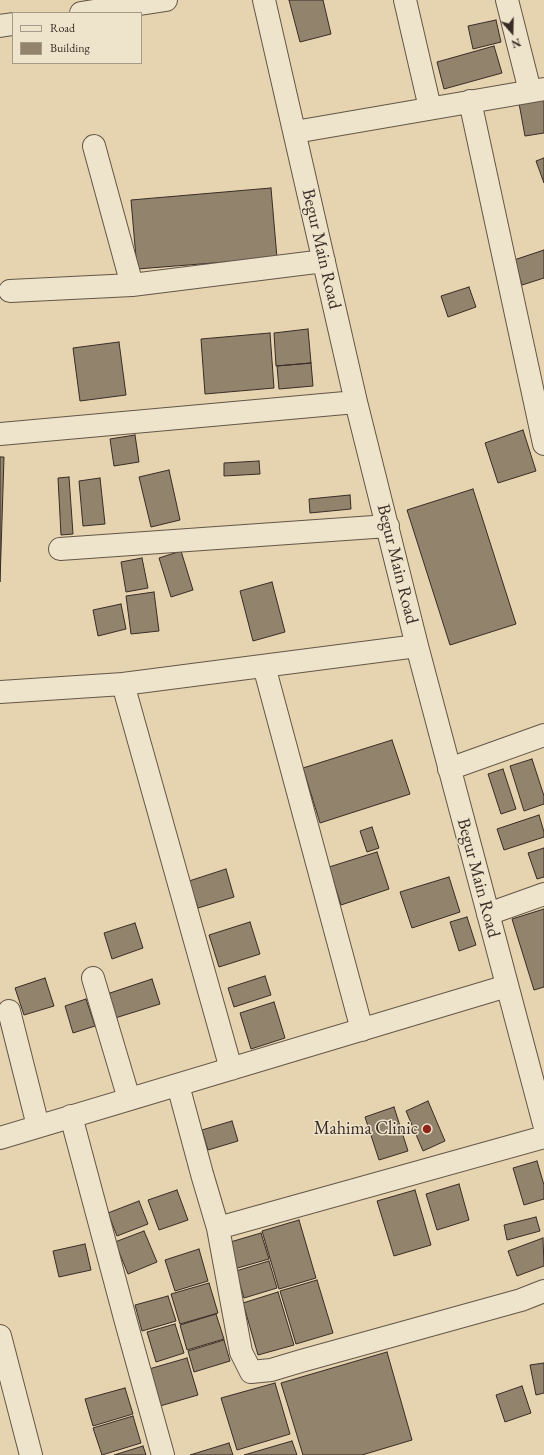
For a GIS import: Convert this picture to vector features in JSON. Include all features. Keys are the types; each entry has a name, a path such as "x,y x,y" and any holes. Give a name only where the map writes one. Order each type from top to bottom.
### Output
{"street":[{"path":"71,0 72,12"},
{"path":"88,12 166,0"},
{"name":"Begur Main Road","path":"264,0 356,402 449,769 507,986 541,1099 544,1124"},
{"path":"405,0 430,108"},
{"path":"295,132 537,90 507,0"},
{"path":"0,26 12,24"},
{"path":"470,101 544,444"},
{"path":"94,146 132,285"},
{"path":"10,291 132,285 324,260"},
{"path":"0,434 356,402"},
{"path":"60,549 388,526"},
{"path":"0,692 123,684 417,646"},
{"path":"264,666 362,1030"},
{"path":"123,684 231,1069"},
{"path":"449,769 544,735"},
{"path":"488,914 544,894"},
{"path":"93,978 129,1099"},
{"path":"0,1138 507,986"},
{"path":"9,1011 38,1126"},
{"path":"178,1085 218,1228 241,1352 251,1372 271,1370 521,1300 544,1291"},
{"path":"71,1116 163,1455"},
{"path":"218,1228 544,1137"},
{"path":"0,1336 31,1455"}],"building":[{"path":"289,0 323,0 331,34 300,42"},
{"path":"496,20 501,42 473,49 468,26"},
{"path":"494,46 502,73 444,89 437,62"},
{"path":"544,93 544,133 525,136 518,98"},
{"path":"544,158 544,183 536,161"},
{"path":"271,188 277,258 137,269 131,200"},
{"path":"544,250 544,278 522,285 514,260"},
{"path":"469,287 476,307 448,317 441,296"},
{"path":"308,329 311,363 276,366 274,333"},
{"path":"270,333 274,388 205,394 201,339"},
{"path":"119,342 126,395 80,401 73,348"},
{"path":"311,363 313,386 279,389 277,366"},
{"path":"523,430 536,471 498,483 485,443"},
{"path":"135,435 139,462 114,466 110,439"},
{"path":"0,457 4,457 0,582"},
{"path":"259,461 260,474 224,476 224,463"},
{"path":"169,470 180,520 151,527 139,477"},
{"path":"69,477 73,534 61,535 58,478"},
{"path":"100,478 105,524 83,526 79,481"},
{"path":"473,489 516,624 450,645 407,510"},
{"path":"350,495 351,509 310,513 309,499"},
{"path":"181,551 193,590 171,597 159,558"},
{"path":"142,558 148,588 126,592 121,562"},
{"path":"272,582 285,632 253,641 240,591"},
{"path":"154,592 159,631 131,634 126,596"},
{"path":"121,604 126,629 98,636 93,610"},
{"path":"392,740 410,794 320,823 303,768"},
{"path":"532,759 544,796 544,804 524,811 510,766"},
{"path":"503,769 516,809 501,814 488,774"},
{"path":"539,815 544,837 504,850 497,829"},
{"path":"372,827 379,848 367,852 360,831"},
{"path":"544,848 544,877 537,879 528,853"},
{"path":"377,852 389,889 341,905 329,867"},
{"path":"226,869 234,897 198,908 189,881"},
{"path":"449,877 460,912 412,928 400,892"},
{"path":"544,909 544,987 534,990 512,919"},
{"path":"467,917 476,945 459,951 450,922"},
{"path":"250,922 260,954 219,967 209,935"},
{"path":"135,923 143,948 112,959 104,933"},
{"path":"265,976 271,995 234,1007 228,988"},
{"path":"45,978 54,1006 24,1015 15,988"},
{"path":"152,979 160,1004 112,1019 104,995"},
{"path":"86,999 95,1026 73,1033 65,1006"},
{"path":"274,1002 285,1038 251,1049 240,1013"},
{"path":"428,1101 445,1141 423,1151 406,1111"},
{"path":"394,1107 408,1151 379,1160 365,1117"},
{"path":"232,1121 238,1141 208,1150 202,1130"},
{"path":"537,1161 544,1185 544,1199 524,1205 513,1168"},
{"path":"459,1184 469,1220 437,1230 426,1194"},
{"path":"177,1190 188,1220 159,1230 148,1200"},
{"path":"415,1190 431,1245 394,1256 377,1201"},
{"path":"139,1201 148,1224 117,1236 108,1213"},
{"path":"536,1217 540,1231 507,1240 504,1225"},
{"path":"299,1220 316,1278 279,1289 262,1231"},
{"path":"144,1231 157,1262 128,1274 115,1242"},
{"path":"261,1233 269,1259 234,1269 227,1243"},
{"path":"543,1238 544,1266 517,1276 508,1251"},
{"path":"85,1244 91,1270 59,1277 53,1251"},
{"path":"199,1249 208,1281 175,1291 165,1260"},
{"path":"269,1261 277,1288 244,1298 236,1271"},
{"path":"317,1280 333,1333 296,1344 280,1291"},
{"path":"209,1283 218,1313 180,1324 171,1294"},
{"path":"278,1292 294,1345 258,1355 243,1303"},
{"path":"168,1296 176,1321 142,1331 135,1305"},
{"path":"216,1314 224,1339 187,1350 180,1325"},
{"path":"175,1324 184,1353 156,1362 147,1332"},
{"path":"224,1340 230,1361 194,1372 188,1351"},
{"path":"387,1352 412,1440 362,1455 303,1455 281,1383"},
{"path":"187,1358 198,1395 160,1406 149,1369"},
{"path":"544,1363 544,1393 536,1395 530,1365"},
{"path":"275,1383 290,1434 237,1450 221,1398"},
{"path":"522,1386 531,1413 505,1422 496,1395"},
{"path":"125,1388 133,1414 93,1426 85,1399"},
{"path":"133,1416 141,1443 102,1455 93,1428"},
{"path":"292,1441 297,1455 244,1455"},
{"path":"229,1443 233,1455 190,1455"},
{"path":"143,1446 146,1455 114,1455"}],"place":[{"name":"Mahima Clinic","path":"427,1129"}]}
